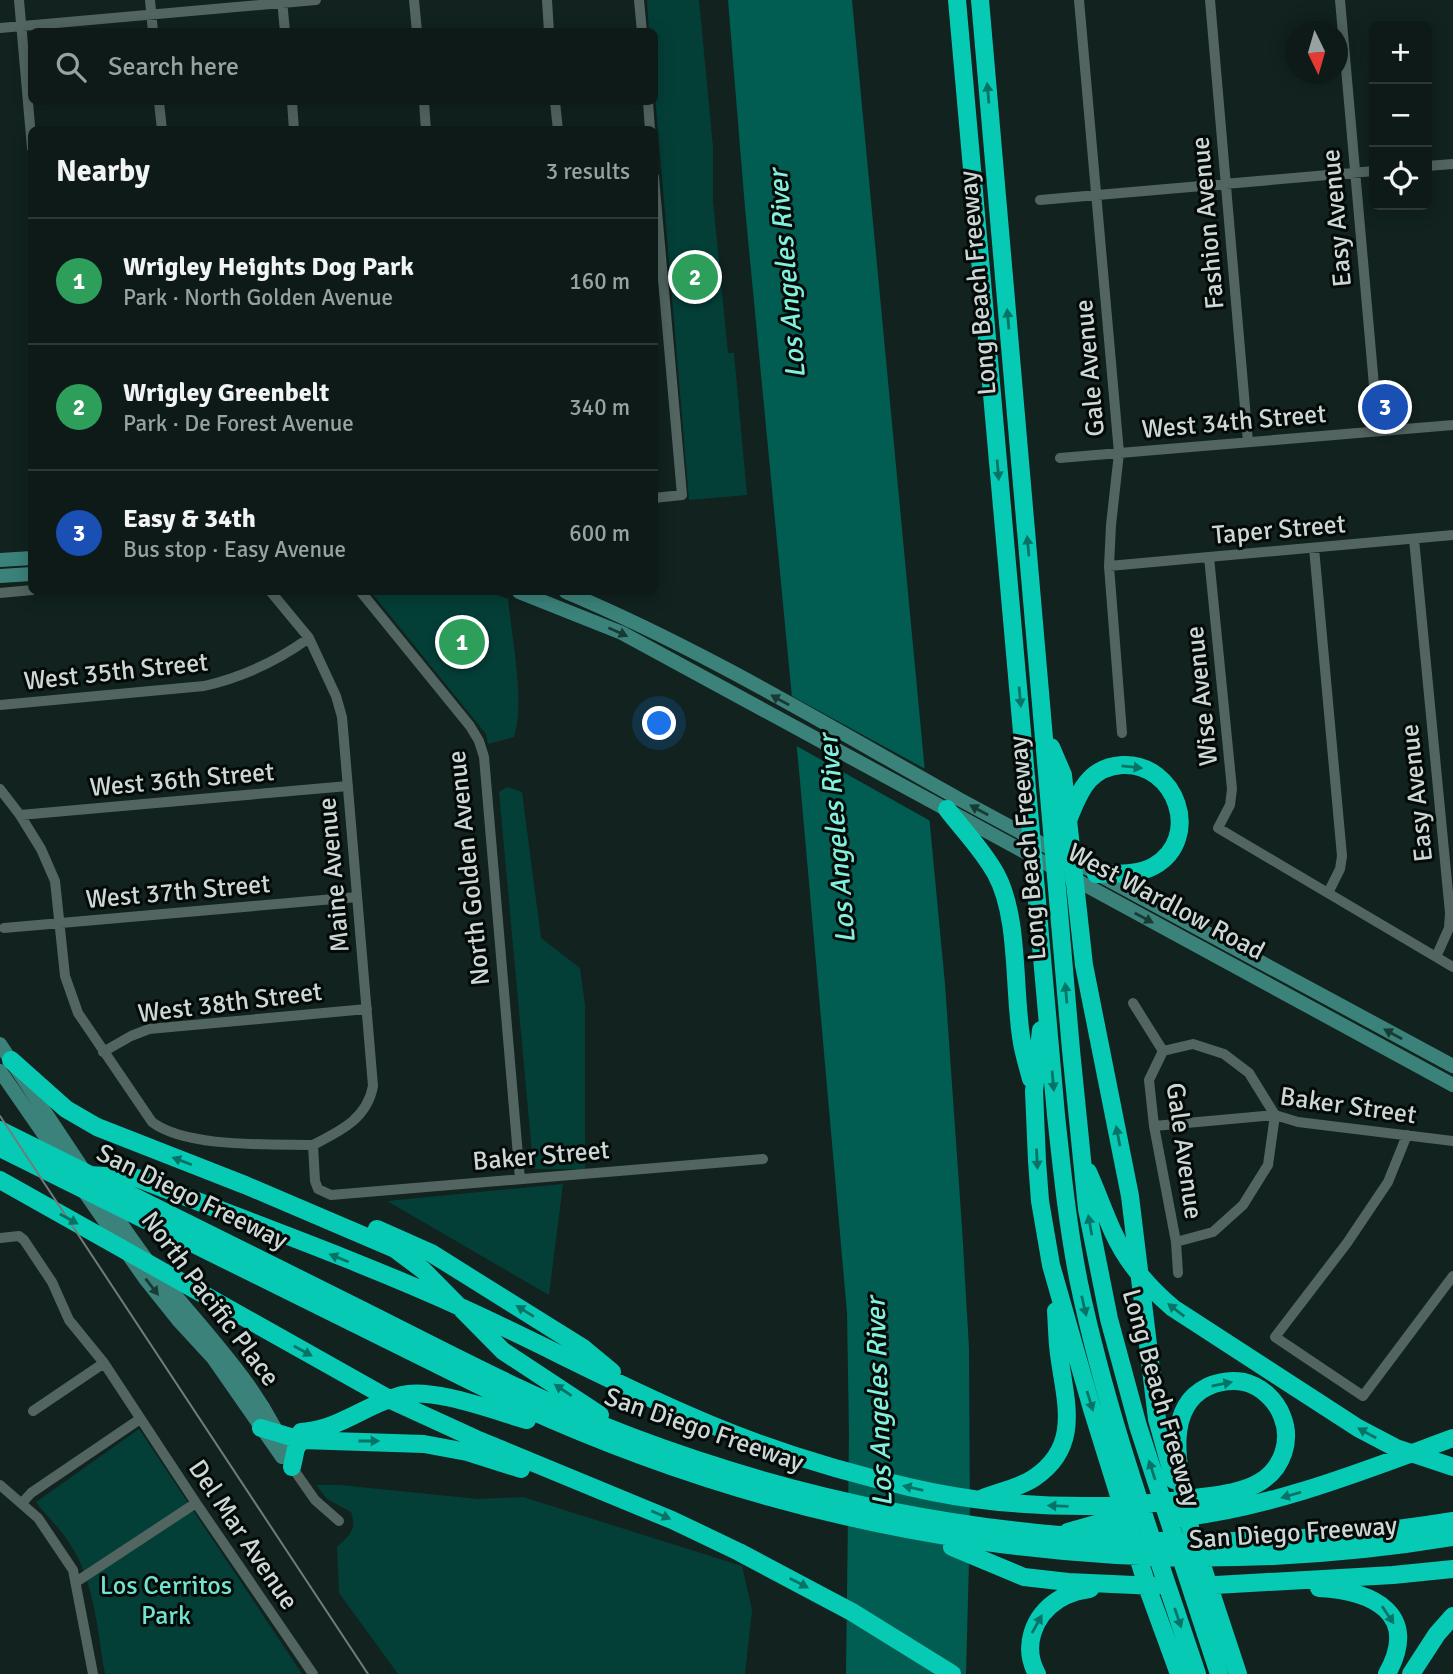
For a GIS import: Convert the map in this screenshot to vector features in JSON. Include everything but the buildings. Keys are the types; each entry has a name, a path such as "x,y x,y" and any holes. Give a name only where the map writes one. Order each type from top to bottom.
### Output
{"highway":[{"name":"Long Beach Freeway","path":"957,0 1063,1178 1079,1281 1116,1425 1197,1674"},
{"name":"Long Beach Freeway","path":"980,0 1071,1050 1094,1249 1121,1370 1219,1674"},
{"path":"1044,727 1063,775 1084,965 1135,1227 1157,1419 1163,1445 1238,1674"},
{"path":"1069,818 1083,787 1090,779 1115,766 1143,767 1161,778 1178,803 1180,824 1174,845 1168,854 1152,867 1142,871 1087,876"},
{"path":"947,809 984,854 996,874 1007,905 1021,1043 1034,1091"},
{"path":"980,1500 1000,1490 1027,1483 1044,1469 1060,1449 1069,1415 1059,1355 1051,1265 1040,1201 1034,1091 1045,989"},
{"path":"5,1066 66,1109 97,1127 373,1238 409,1258 503,1351 632,1437"},
{"name":"San Diego Freeway","path":"0,1130 505,1383 825,1523 952,1548 1104,1540 1228,1554 1453,1521"},
{"path":"0,1140 168,1227"},
{"path":"0,1148 530,1404 663,1459 750,1490"},
{"name":"San Diego Freeway","path":"0,1159 527,1420 667,1476 955,1523 1025,1545 1056,1535 1228,1554 1351,1559 1453,1546"},
{"path":"1083,1163 1113,1232 1134,1269 1156,1294 1173,1308 1358,1428 1396,1448 1453,1467"},
{"path":"89,1175 137,1178 403,1283 680,1412 744,1437 862,1476 927,1491 1025,1504 1104,1540 1158,1520 1216,1513 1287,1496 1453,1438"},
{"path":"5,1183 426,1418 672,1520 739,1552 840,1605 953,1674"},
{"path":"246,1185 410,1242 583,1348 634,1390"},
{"path":"1051,1265 1149,1592 1179,1674"},
{"path":"1104,1540 1151,1504 1206,1497 1256,1484 1272,1473 1282,1457 1286,1435 1282,1416 1267,1394 1244,1382 1226,1382 1208,1387 1194,1397 1180,1418 1177,1429 1178,1448 1190,1527"},
{"path":"292,1467 296,1448 304,1436 331,1427 393,1397 409,1393 432,1394 527,1420"},
{"path":"269,1431 424,1444 467,1452 542,1475 572,1478"},
{"path":"1228,1554 1453,1531"},
{"path":"1228,1554 1340,1550 1453,1537"},
{"path":"952,1548 1024,1577 1111,1584 1249,1584 1453,1569"},
{"path":"1037,1674 1030,1659 1030,1641 1032,1630 1043,1613 1066,1595 1111,1584"},
{"path":"1249,1584 1351,1591 1378,1602 1393,1620 1398,1637 1395,1657 1387,1674"},
{"path":"1149,1592 1165,1674"},
{"path":"1411,1674 1437,1634 1453,1616"}],"main road":[{"path":"0,560 28,558"},
{"path":"0,576 28,574"},
{"name":"West Wardlow Road","path":"527,595 622,633 947,809 1087,876 1453,1066"},
{"name":"West Wardlow Road","path":"573,595 629,618 724,668 1453,1085"},
{"name":"North Pacific Place","path":"0,1044 5,1066 146,1280 213,1358 269,1431 278,1454 292,1467"}],"street":[{"path":"19,0 28,104"},
{"path":"150,0 153,28"},
{"path":"0,28 316,0"},
{"path":"415,0 417,28"},
{"path":"547,0 549,28"},
{"path":"639,0 642,28"},
{"name":"Gale Avenue","path":"1079,0 1119,453 1109,566 1122,733"},
{"name":"Fashion Avenue","path":"1210,0 1248,442"},
{"name":"Easy Avenue","path":"1340,0 1378,431"},
{"path":"283,1 285,28"},
{"path":"28,105 30,126"},
{"path":"159,105 162,126"},
{"path":"292,105 294,126"},
{"path":"424,105 426,126"},
{"path":"555,105 558,126"},
{"path":"648,105 650,126"},
{"path":"1432,166 1453,164"},
{"path":"1040,200 1369,172"},
{"path":"658,222 682,495 658,498"},
{"name":"West 34th Street","path":"1060,458 1453,425"},
{"name":"Taper Street","path":"1109,566 1453,536"},
{"name":"Easy Avenue","path":"1414,539 1450,913 1449,928 1436,957"},
{"path":"1314,548 1342,856 1340,869 1328,893 1453,967"},
{"name":"Wise Avenue","path":"1209,557 1232,789 1230,805 1218,828 1328,893"},
{"path":"0,593 28,590"},
{"name":"Maine Avenue","path":"273,595 309,638 336,696 342,717 373,1086 365,1111 354,1121 313,1145"},
{"name":"North Golden Avenue","path":"363,595 470,726 484,757 520,1179"},
{"name":"West 35th Street","path":"0,705 204,686 234,680 287,654 309,638"},
{"name":"West 36th Street","path":"20,815 348,786"},
{"path":"0,789 41,849 55,881 65,976 78,1013 145,1114 160,1129 181,1136 205,1140 313,1145"},
{"name":"West 37th Street","path":"4,928 357,897"},
{"name":"Gale Avenue","path":"1133,1003 1163,1051 1149,1080 1178,1273"},
{"name":"West 38th Street","path":"103,1052 149,1029 367,1009"},
{"path":"1163,1051 1192,1044 1224,1054 1249,1073 1275,1115 1268,1165 1243,1205 1213,1232 1175,1242"},
{"name":"Baker Street","path":"1154,1126 1275,1115 1298,1122 1453,1141"},
{"path":"1407,1135 1388,1182 1347,1243 1275,1337 1363,1396 1453,1276"},
{"name":"Baker Street","path":"313,1145 318,1189 323,1193 340,1195 763,1159"},
{"name":"Del Mar Avenue","path":"0,1237 19,1236 24,1240 52,1282 69,1320 104,1363 195,1503 313,1674"},
{"path":"33,1411 104,1363"},
{"path":"22,1503 31,1493 140,1419"},
{"name":"North Pacific Place","path":"292,1467 315,1500 340,1521"},
{"path":"0,1485 38,1518 73,1570 93,1674"},
{"path":"76,1582 195,1503"}],"green space":[{"path":"647,0 699,0 713,147 713,201 728,353 734,353 747,495 689,500 656,105 658,28 649,28"},
{"path":"373,595 497,595 508,599 518,688 517,722 514,737 488,744 486,734"},
{"path":"507,787 522,792 541,938 580,968 585,1005 585,1169 535,1169 533,1164 499,792"},
{"path":"563,1184 549,1295 387,1201"},
{"name":"Los Cerritos Park","path":"139,1429 302,1674 105,1674 94,1607 85,1574 66,1538 36,1502"},
{"path":"316,1485 478,1499 523,1497 742,1566 752,1610 745,1674 398,1674 339,1593 337,1547 351,1532 353,1518 351,1512 327,1499"}],"water":[{"name":"Los Angeles River","path":"728,0 852,0 945,984 962,1227 969,1348 970,1525 966,1674 846,1674 849,1435 847,1313"}],"pier":[{"path":"788,694 929,771 934,823 793,744"}],"tram line":[{"path":"0,1116 368,1674"}],"place":[{"name":"Wrigley Greenbelt","path":"695,277"},
{"name":"Easy & 34th","path":"1385,407"},
{"name":"Wrigley Heights Dog Park","path":"462,642"}]}
